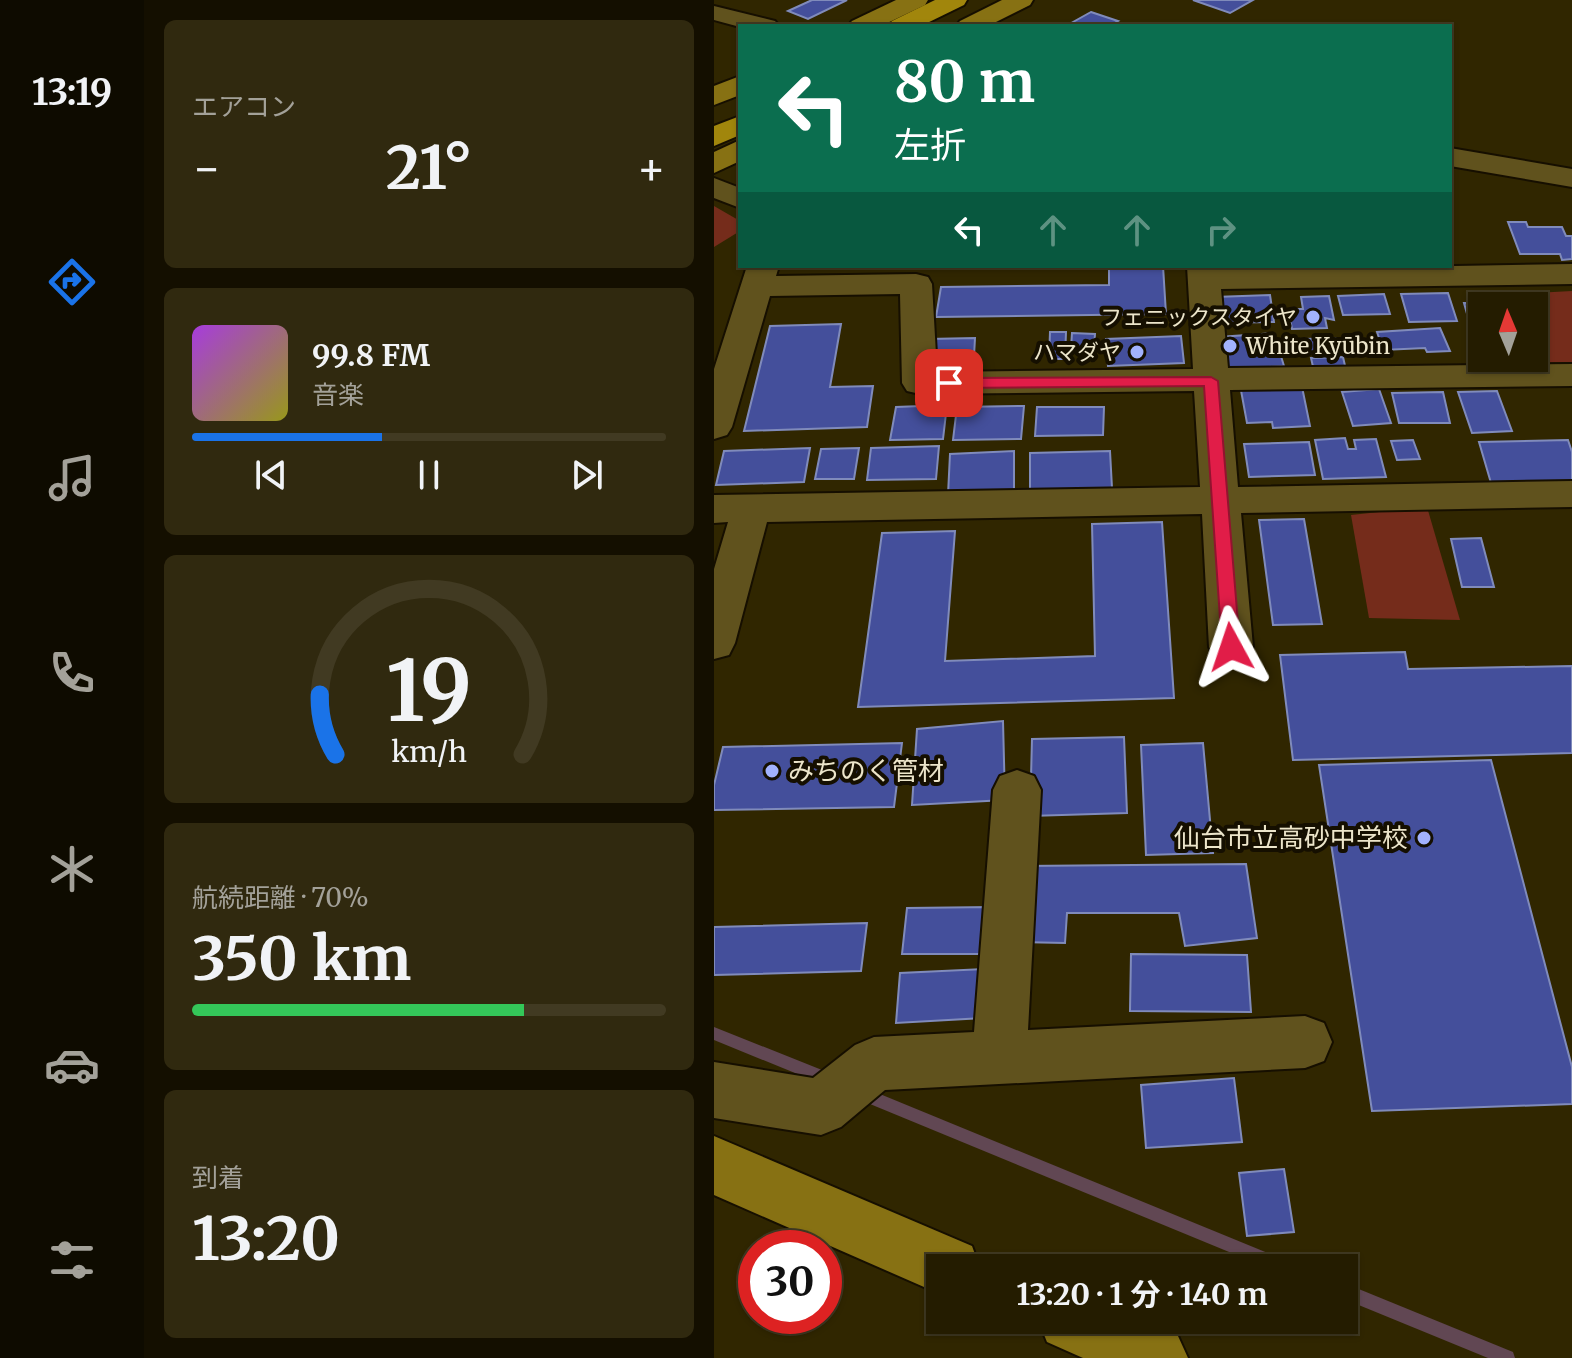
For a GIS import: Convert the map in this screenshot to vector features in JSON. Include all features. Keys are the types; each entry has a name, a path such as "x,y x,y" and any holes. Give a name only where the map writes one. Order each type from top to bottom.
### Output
{"highway":[{"path":"902,24 944,0"},
{"path":"902,24 955,0"},
{"path":"943,24 992,0"},
{"path":"714,116 738,105"},
{"path":"714,137 738,125"}],"main road":[{"path":"865,24 916,0"},
{"path":"973,24 1021,0"},
{"path":"714,97 738,85"},
{"path":"714,164 738,150"},
{"path":"714,1165 926,1258"},
{"path":"1101,1334 1156,1358"}],"street":[{"path":"714,13 758,24"},
{"path":"1452,157 1572,178"},
{"path":"714,187 738,198"},
{"path":"1231,647 1204,273 1572,274"},
{"path":"714,427 760,276 916,284 920,383 1572,375"},
{"path":"714,643 732,509 1572,494"},
{"path":"999,1058 1017,790"},
{"path":"714,1090 821,1107 874,1064 1305,1042"}],"shaded area":[{"path":"714,206 738,220 738,232 714,247"},
{"path":"1572,291 1572,362 1548,363 1548,292"},
{"path":"1427,507 1460,620 1369,618 1351,515"}],"building":[{"path":"812,0 847,0 808,19 788,11"},
{"path":"1193,0 1253,0 1230,13"},
{"path":"1091,12 1118,21 1113,24 1070,24"},
{"path":"1508,222 1526,222 1528,227 1562,227 1566,236 1572,236 1572,259 1562,260 1560,254 1520,254"},
{"path":"1109,268 1163,268 1166,314 936,317 941,287 1109,285"},
{"path":"1448,293 1457,321 1409,322 1401,294"},
{"path":"1384,294 1390,314 1343,315 1338,296"},
{"path":"1270,295 1274,322 1218,323 1215,297"},
{"path":"1329,296 1334,320 1325,318 1327,328 1292,329 1288,309 1303,309 1301,297"},
{"path":"841,324 830,387 873,386 867,427 744,431 770,326"},
{"path":"1440,328 1450,351 1427,352 1425,348 1383,350 1377,332"},
{"path":"1050,332 1066,332 1065,359 1049,359"},
{"path":"1072,333 1095,334 1094,348 1071,348"},
{"path":"1274,333 1284,366 1227,370 1219,337"},
{"path":"1181,336 1184,363 1108,366 1106,339"},
{"path":"975,338 974,356 927,358 928,339"},
{"path":"1348,338 1352,352 1308,353 1304,339"},
{"path":"1343,357 1346,370 1314,371 1311,358"},
{"path":"1301,382 1310,426 1273,428 1272,422 1247,423 1240,385"},
{"path":"1379,389 1391,423 1353,426 1342,392"},
{"path":"1497,391 1512,431 1472,433 1458,392"},
{"path":"1443,392 1450,423 1399,423 1392,393"},
{"path":"947,405 943,439 890,440 896,407"},
{"path":"1024,406 1021,439 953,440 957,407"},
{"path":"1037,407 1104,407 1103,435 1035,436"},
{"path":"1345,438 1348,449 1356,449 1354,440 1376,439 1386,477 1323,479 1315,440"},
{"path":"1413,440 1420,459 1397,460 1391,441"},
{"path":"1568,440 1572,452 1572,481 1491,483 1479,442"},
{"path":"1309,442 1315,475 1249,477 1244,444"},
{"path":"939,446 936,479 867,480 871,448"},
{"path":"810,448 804,482 716,485 724,451"},
{"path":"859,448 854,479 815,479 821,449"},
{"path":"1014,451 1014,492 948,495 950,454"},
{"path":"1110,451 1112,488 1030,491 1030,453"},
{"path":"1304,519 1322,624 1273,625 1259,520"},
{"path":"1162,522 1174,698 858,707 882,533 955,531 945,661 1095,656 1092,524"},
{"path":"1481,538 1494,587 1462,587 1451,539"},
{"path":"1405,652 1408,669 1572,666 1572,753 1293,760 1280,655"},
{"path":"1003,721 1005,800 912,805 917,729"},
{"path":"1124,737 1127,813 1030,816 1032,739"},
{"path":"902,743 894,807 714,810 714,785 723,747"},
{"path":"1203,743 1213,853 1146,855 1141,745"},
{"path":"1491,760 1572,1067 1572,1104 1372,1111 1319,765"},
{"path":"1246,864 1257,938 1185,946 1179,913 1067,913 1065,943 1018,942 1022,866"},
{"path":"991,907 987,954 902,954 907,908"},
{"path":"867,923 861,971 714,975 714,927"},
{"path":"1131,954 1247,955 1251,1012 1130,1011"},
{"path":"984,969 983,1018 896,1023 900,973"},
{"path":"1234,1078 1242,1142 1146,1148 1141,1085"},
{"path":"1284,1169 1294,1232 1247,1236 1239,1173"}],"waterway":[{"path":"714,1033 817,1075"},
{"path":"875,1099 1253,1254"},
{"path":"1358,1297 1507,1358"}],"place":[{"name":"フェニックスタイヤ","path":"1313,317"},
{"name":"White Kyūbin","path":"1230,346"},
{"name":"ハマダヤ","path":"1137,352"},
{"name":"みちのく管材","path":"772,771"},
{"name":"仙台市立高砂中学校","path":"1424,838"}],"route":[{"path":"949,383 1211,381 1231,647"}]}
